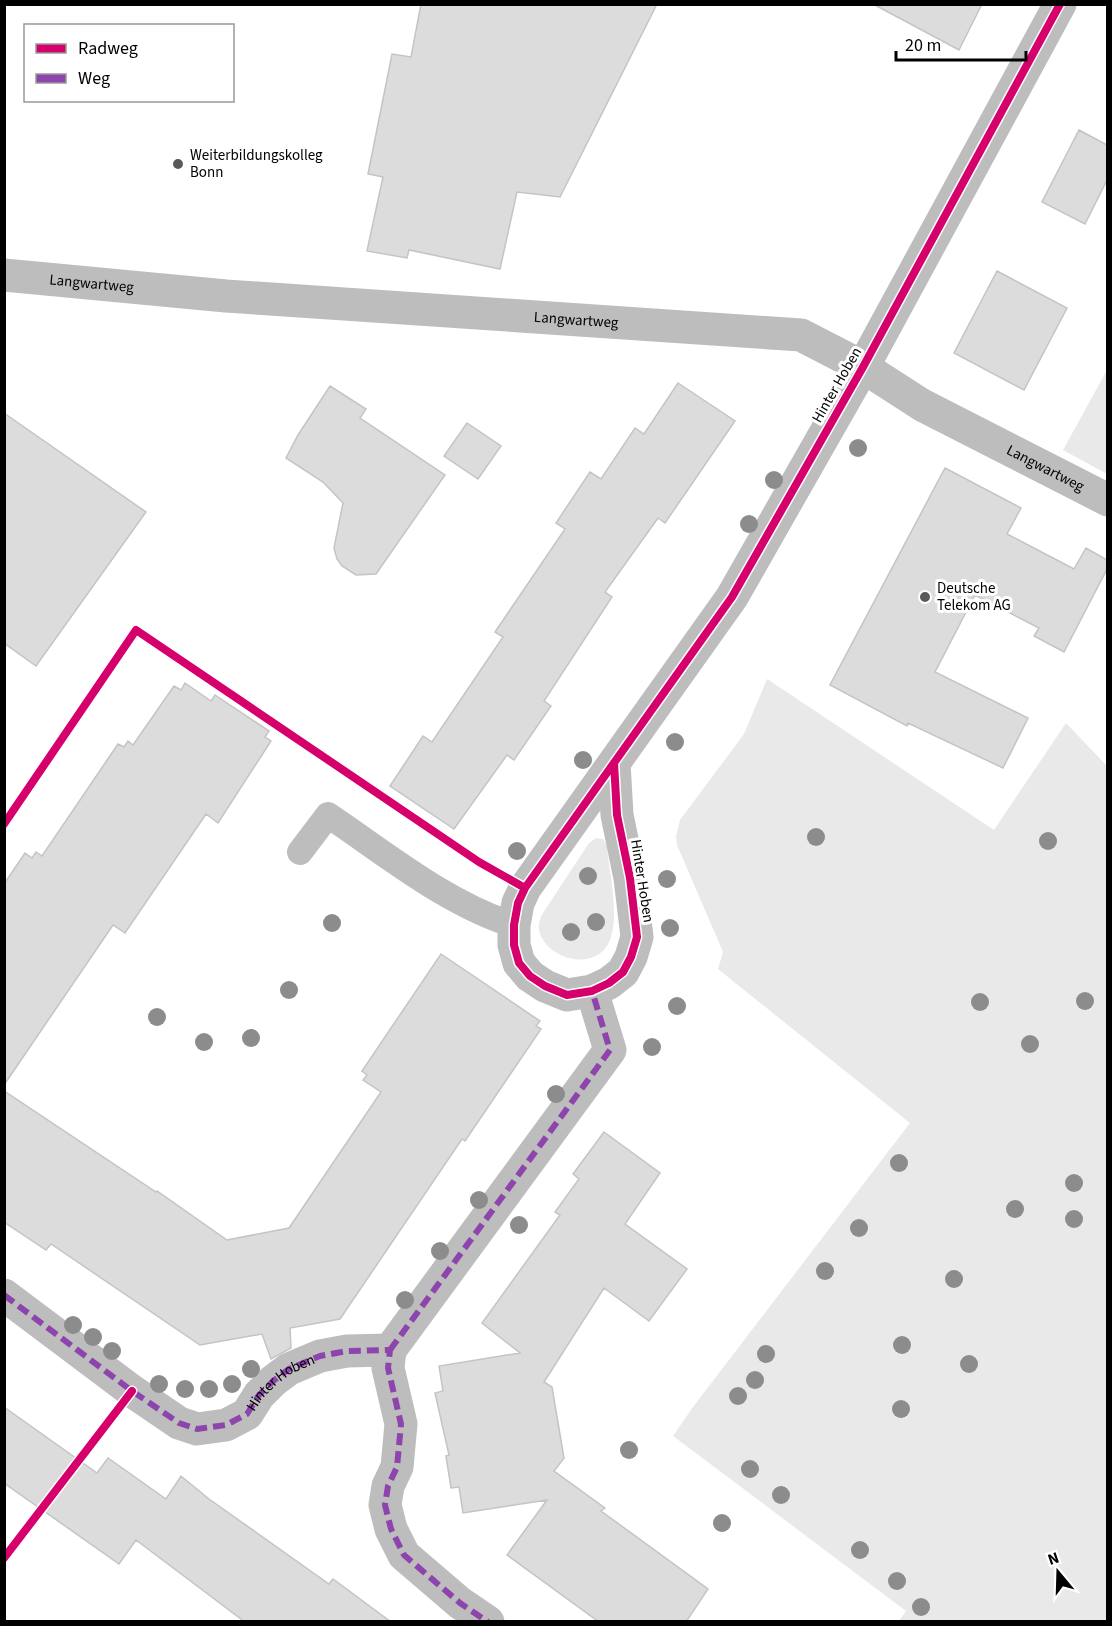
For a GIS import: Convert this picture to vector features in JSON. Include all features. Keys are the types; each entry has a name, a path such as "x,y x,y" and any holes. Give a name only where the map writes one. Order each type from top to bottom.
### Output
{"street":[{"name":"Hinter Hoben","path":"614,763 617,814 630,878 637,937 631,957 623,972 609,983 592,991 567,995 545,986 530,976 519,963 514,945 514,925 518,903 525,888 732,597 864,367 1060,4"},
{"name":"Langwartweg","path":"4,274 238,297 801,335 864,367 922,405 1107,500"},
{"path":"488,1622 460,1603 404,1555 391,1529 386,1505 388,1486 397,1467 401,1424 388,1368 390,1350 610,1050 592,991"},
{"name":"Hinter Hoben","path":"4,1295 179,1423 197,1429 226,1425 247,1414 259,1395 289,1368 320,1356 347,1351 390,1350"}],"lane":[{"path":"300,852 328,815 450,897 493,919 514,925"}],"shaded area":[{"path":"1107,370 1108,474 1063,450"},
{"path":"767,679 994,830 1066,723 1107,766 1107,1621 899,1621 906,1611 673,1436 910,1123 718,969 723,952 677,845 676,836 680,820 744,734"},
{"path":"596,838 603,839 607,846 614,904 613,927 605,949 596,956 574,959 562,956 544,941 539,930 539,923 541,916 589,843"}],"building":[{"path":"421,4 657,4 560,197 517,192 500,269 409,250 407,258 367,251 383,177 368,174 392,54 411,57"},
{"path":"873,4 982,4 959,50"},
{"path":"1079,130 1107,145 1107,180 1085,224 1042,202"},
{"path":"997,271 1067,308 1024,390 954,353"},
{"path":"678,383 735,421 665,523 658,518 605,592 612,597 544,701 551,706 514,760 507,755 454,829 390,786 423,736 432,742 503,637 495,632 565,529 556,523 590,472 601,479 635,428 644,434"},
{"path":"330,386 366,409 360,418 445,475 376,574 356,575 342,566 334,548 343,503 323,482 286,458"},
{"path":"4,413 146,512 36,666 4,643"},
{"path":"467,423 501,446 478,479 444,456"},
{"name":"Deutsche Telekom AG","path":"945,468 1021,508 1007,534 1074,569 1086,548 1107,560 1107,569 1064,652 1034,636 1039,628 975,595 935,672 1028,718 1003,768 908,723 907,726 830,685"},
{"path":"185,683 211,701 215,695 269,731 265,737 271,741 218,823 206,814 125,933 113,925 4,1085 4,884 25,853 32,858 36,852 42,856 118,744 124,747 128,741 133,745 174,686 181,690"},
{"path":"441,954 540,1021 536,1026 541,1029 465,1141 462,1139 340,1319 290,1328 291,1348 271,1359 262,1334 200,1345 51,1244 46,1250 4,1222 4,1091 157,1191 227,1240 289,1228 381,1092 363,1080 367,1075 362,1071"},
{"path":"604,1132 660,1173 625,1224 687,1269 649,1321 604,1288 544,1382 552,1387 564,1458 554,1471 605,1508 601,1511 708,1589 686,1622 599,1622 507,1555 547,1500 463,1513 459,1487 451,1488 446,1456 449,1455 435,1393 443,1391 439,1366 520,1353 482,1323 560,1215 555,1212 579,1179 573,1174"},
{"path":"4,1407 97,1473 108,1458 166,1499 181,1476 209,1499 329,1584 333,1579 391,1622 245,1622 136,1540 119,1564 4,1483"}],"marked path":[{"path":"390,1350 610,1050 592,991"},
{"path":"4,1295 132,1391 179,1423 197,1429 226,1425 247,1414 259,1395 273,1381 289,1369 320,1356 347,1351 390,1350 388,1368 401,1424 397,1467 388,1486 385,1505 391,1529 404,1555 460,1603 488,1622"}],"cycle path":[{"path":"614,763 617,815 630,878 637,937 631,957 623,972 609,983 592,991 567,995 545,986 530,976 519,963 514,945 514,925 518,903 525,888 732,597 863,367 1060,4"},
{"path":"4,824 136,630 479,862 525,888"},
{"path":"4,1558 132,1391"}],"place":[{"name":"Weiterbildungskolleg Bonn","path":"178,164"},
{"name":"Deutsche Telekom AG","path":"925,597"}]}
